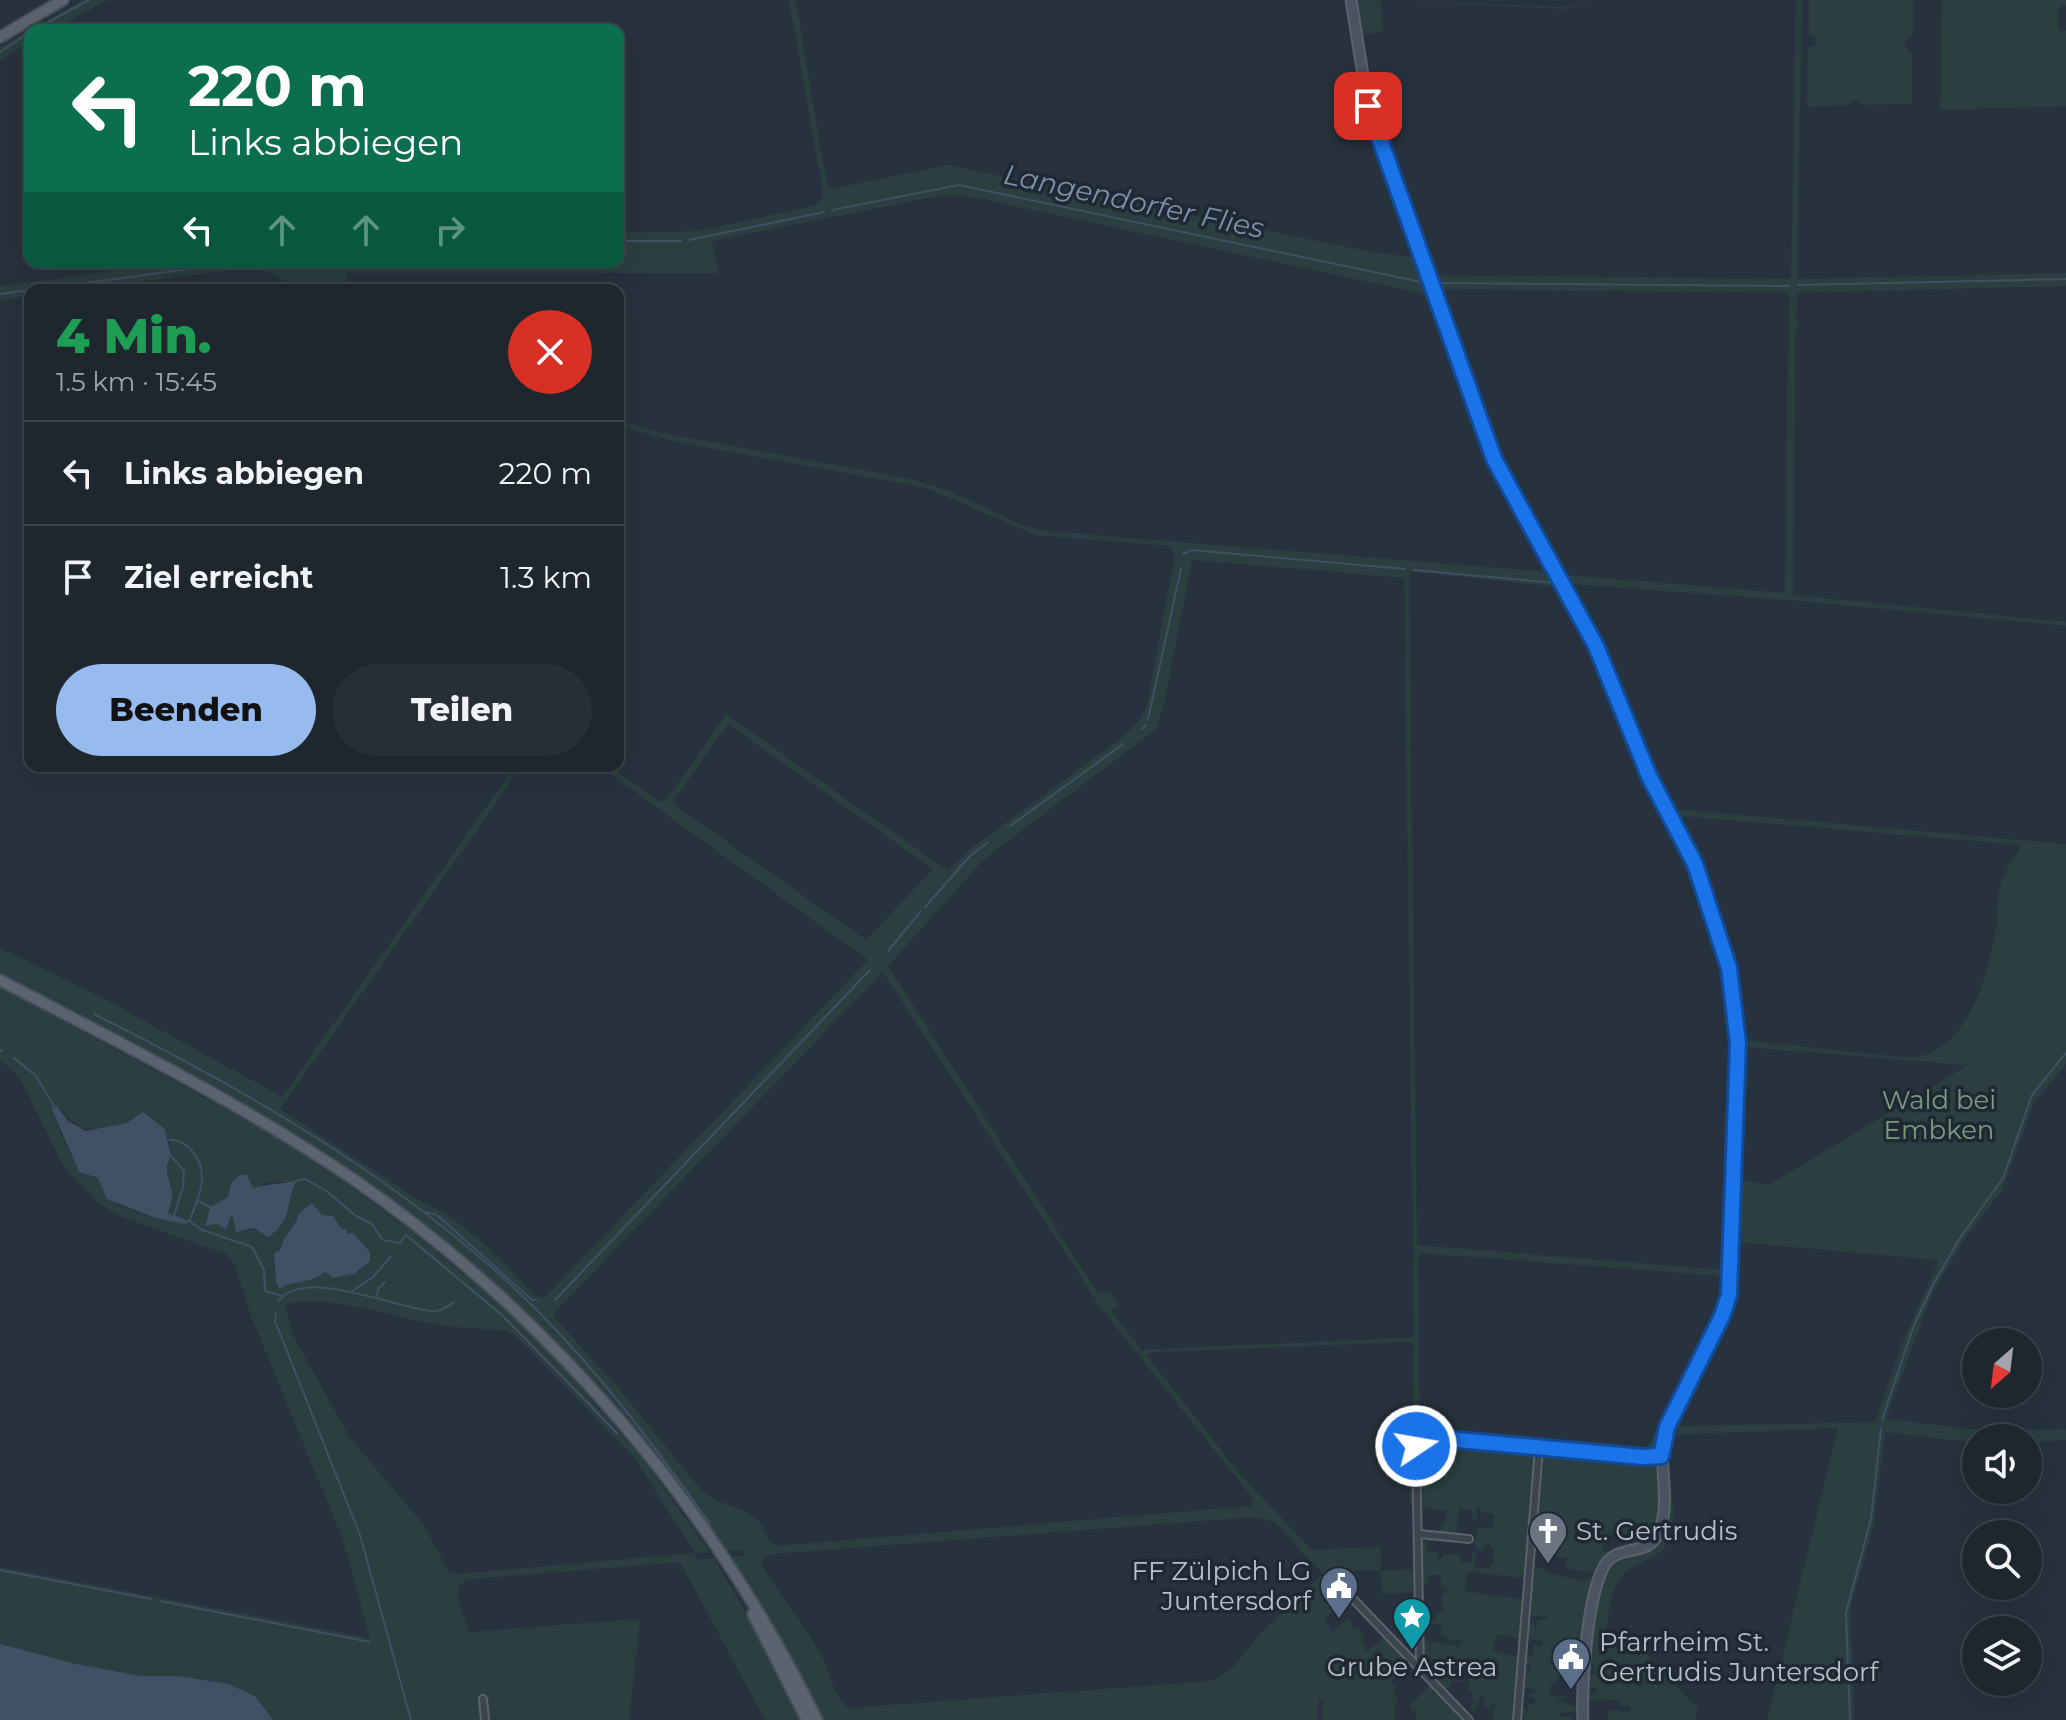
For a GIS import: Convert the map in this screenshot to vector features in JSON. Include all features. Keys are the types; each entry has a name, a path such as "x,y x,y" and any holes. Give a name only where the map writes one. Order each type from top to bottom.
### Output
{"main road":[{"path":"0,37 36,9 63,0"},
{"path":"0,980 223,1099 319,1157 383,1201 452,1255 519,1314 593,1390 648,1456 721,1556 778,1643 817,1720"},
{"path":"721,1556 807,1720"}],"street":[{"path":"1351,0 1363,86 1371,115 1483,433 1509,491 1596,646 1649,776 1695,864 1729,968 1738,1043 1729,1295 1722,1316 1667,1427 1661,1456 1663,1509 1657,1536 1645,1548 1612,1556 1600,1574 1582,1669 1583,1720"},
{"path":"1420,1669 1416,1446 1420,1438 1661,1456"},
{"path":"1517,1720 1539,1448"},
{"path":"1419,1534 1469,1539"},
{"path":"1331,1576 1469,1720"},
{"path":"483,1699 485,1720"}],"green space":[{"path":"83,0 109,0 63,24 41,24"},
{"path":"789,0 796,0 823,163 828,185 832,189 947,165 1371,252 1412,257 1411,240 1361,96 1350,0 1362,88 1374,131 1487,449 1549,566 1552,578 1569,596 1588,632 1629,731 1687,854 1712,917 1727,973 1735,1040 1732,1213 1727,1293 1719,1318 1652,1452 1642,1455 1423,1435 1414,1444 1415,1509 1414,1504 1410,1504 1414,1342 1153,1352 1147,1356 1239,1473 1312,1550 1380,1547 1381,1571 1334,1574 1329,1578 1335,1586 1321,1599 1326,1604 1340,1591 1346,1598 1324,1618 1333,1632 1349,1617 1354,1622 1350,1625 1354,1629 1357,1626 1365,1635 1360,1640 1366,1647 1365,1652 1384,1638 1416,1671 1407,1666 1391,1682 1397,1688 1393,1692 1397,1696 1394,1720 1322,1720 1323,1700 1319,1699 1317,1720 822,1720 780,1638 730,1557 746,1556 743,1550 725,1551 646,1445 604,1395 513,1301 413,1215 316,1147 182,1068 0,972 0,948 112,1003 282,1097 511,772 518,772 280,1109 454,1220 498,1256 536,1297 544,1298 868,960 607,772 618,772 660,802 667,799 726,714 948,871 971,848 1123,737 1138,722 1147,706 1175,554 1170,546 1035,535 927,488 678,442 624,428 624,423 657,432 911,479 947,490 1024,526 1047,531 1548,572 1485,454 1430,295 956,195 712,241 718,273 347,273 348,284 290,284 265,271 248,268 624,268 624,233 698,231 813,206 820,201 823,192","holes":["1192,560 1404,578 1414,1337 1142,1350 1110,1310 1119,1306 1111,1293 1097,1292 888,966 983,860 1155,730 1164,705","1409,571 1559,587 1594,654 1644,776 1682,846 1725,969 1734,1056 1726,1270 1417,1245","728,724 933,869 866,940 672,803","883,972 1103,1311 1252,1497 1253,1506 776,1546 756,1519 702,1491 621,1391 555,1318 556,1311","1419,1253 1726,1278 1717,1316 1645,1451 1420,1433","1254,1517 1274,1522 1323,1574 1257,1637 1232,1669 1212,1681 849,1708 836,1693 816,1646 761,1563 764,1557"]},
{"name":"Wald bei Embken","path":"1354,0 1571,7 1626,0 1564,9 1381,1 1383,31 1362,35 1367,66 1391,156 1434,275 1791,279 1796,0 1802,0 1797,279 2066,273 2066,286 1797,293 1796,316 1799,324 1795,335 1793,595 2066,622 2066,626 1788,600 1570,584 1601,645 1651,768 1674,809 2066,844 2066,1064 2034,1103 2002,1190 1963,1241 1931,1296 1886,1419 1962,1428 1962,1441 1885,1432 1874,1523 1851,1606 1854,1720 1767,1720 1838,1428 1672,1435 1669,1461 1673,1514 1669,1539 1660,1552 1633,1567 1617,1582 1606,1630 1640,1647 1698,1709 1695,1720 1608,1720 1608,1710 1629,1712 1630,1707 1620,1706 1620,1700 1586,1699 1586,1695 1597,1693 1597,1688 1590,1687 1589,1675 1595,1675 1595,1663 1587,1661 1604,1572 1611,1561 1644,1551 1657,1541 1665,1515 1666,1440 1672,1433 1673,1419 1729,1304 1734,1241 1742,1238 1734,1232 1739,1217 1736,1207 1742,1041 1728,956 1696,860 1676,815 1653,777 1600,648 1568,588 1568,582 1517,500 1492,451 1374,119 1364,79","holes":["1439,289 1789,293 1785,593 1565,575 1496,452","1681,816 2022,845 2001,883 1986,972 1970,1012 1959,1029 1946,1043 1929,1053 1910,1058 1742,1040 1734,981 1722,928 1704,876 1680,822","1742,1047 1968,1065 1769,1185 1740,1180","1737,1242 1939,1260 1903,1341 1875,1422 1683,1426 1675,1423 1731,1303"]},
{"path":"1809,0 1913,0 1913,34 1904,42 1912,54 1912,104 1862,105 1856,99 1847,105 1810,107 1807,104 1808,48 1816,45 1816,38 1809,35"},
{"path":"1941,0 2066,0 2066,5 2059,7 2059,30 2066,31 2066,106 1940,110"},
{"path":"24,33 24,46 0,61 0,47"},
{"path":"135,268 248,268 121,284 24,284 24,297 0,300 0,286"},
{"path":"0,987 257,1126 344,1182 417,1235 501,1306 559,1363 641,1457 710,1552 695,1553 634,1457 516,1336 506,1331 440,1325 336,1303 284,1304 294,1337 350,1438 423,1524 449,1572 458,1574 693,1553 697,1559 714,1558 802,1720 765,1720 680,1562 473,1579 459,1584 458,1600 470,1632 637,1619 640,1622 629,1720 0,1720 0,1567 370,1638 343,1540 251,1316 234,1263 226,1254 122,1217 97,1202 64,1167 25,1088 17,1075 0,1060","holes":["59,1107 75,1123 94,1130 114,1128 134,1116 170,1141 167,1180 173,1194 168,1213 188,1220 156,1218 116,1204 99,1179 79,1172 60,1132","248,1179 250,1187 256,1189 267,1182 295,1182 286,1204 282,1228 236,1231 231,1213 226,1229 205,1223 210,1207 228,1197 231,1183","312,1203 322,1215 333,1216 347,1234 353,1233 370,1252 370,1261 354,1274 333,1278 325,1272 314,1279 280,1289 275,1276 276,1256 296,1223 298,1214"]},
{"path":"2066,1429 2066,1440 2042,1442 2042,1430"},
{"path":"1424,1439 1536,1452 1527,1578 1467,1572 1465,1591 1523,1600 1520,1639 1497,1634 1493,1650 1519,1658 1514,1720 1492,1720 1496,1704 1492,1703 1489,1712 1490,1708 1483,1706 1484,1698 1481,1696 1475,1711 1470,1708 1474,1700 1470,1698 1472,1692 1468,1690 1471,1657 1467,1656 1462,1682 1451,1681 1450,1688 1443,1688 1423,1667 1438,1668 1438,1659 1423,1658 1423,1640 1459,1647 1461,1639 1450,1640 1441,1633 1442,1625 1431,1623 1430,1629 1426,1626 1426,1621 1435,1620 1436,1613 1443,1612 1441,1599 1447,1588 1440,1587 1442,1575 1428,1575 1428,1582 1422,1586 1422,1543 1432,1538 1432,1542 1427,1542 1427,1551 1437,1552 1440,1560 1443,1554 1458,1554 1461,1562 1471,1563 1473,1550 1476,1554 1475,1568 1488,1568 1493,1563 1494,1550 1488,1543 1482,1553 1474,1545 1478,1528 1493,1528 1494,1514 1480,1512 1480,1507 1477,1507 1476,1520 1472,1520 1472,1510 1461,1509 1459,1505 1456,1535 1429,1532 1440,1531 1441,1524 1445,1524 1447,1511 1424,1508 1421,1519 1418,1449"},
{"path":"1548,1450 1648,1459 1658,1465 1660,1519 1645,1545 1625,1547 1622,1533 1607,1531 1612,1535 1603,1538 1603,1552 1607,1551 1608,1556 1597,1564 1594,1573 1565,1568 1568,1558 1541,1555 1542,1540 1533,1539 1539,1459"},
{"path":"1533,1565 1571,1579 1593,1576 1580,1653 1575,1654 1579,1658 1573,1662 1561,1661 1557,1683 1551,1684 1550,1696 1576,1697 1554,1699 1577,1707 1578,1711 1560,1713 1560,1716 1572,1717 1572,1720 1521,1720 1522,1705 1528,1712 1529,1704 1535,1704 1535,1698 1528,1697 1529,1693 1535,1694 1535,1690 1523,1687 1523,1680 1528,1682 1523,1678 1524,1669 1529,1672 1531,1667 1525,1663 1525,1657 1532,1657 1533,1645 1542,1646 1543,1641 1526,1639 1528,1624 1534,1622 1536,1633 1537,1620 1548,1619 1528,1616"},
{"path":"1416,1569 1416,1592 1382,1594 1381,1571"},
{"path":"1430,1686 1434,1691 1429,1698 1436,1692 1462,1720 1416,1720 1416,1711 1411,1710 1411,1704"}],"water":[{"path":"57,1106 68,1121 86,1131 126,1123 143,1112 165,1129 171,1156 167,1170 172,1194 168,1213 189,1221 186,1224 156,1218 107,1199 98,1178 79,1172 52,1109"},
{"path":"240,1175 247,1175 253,1188 296,1181 285,1219 268,1237 254,1228 236,1232 232,1214 226,1229 216,1224 205,1226 210,1207 228,1197 231,1183"},
{"path":"312,1203 322,1215 333,1216 342,1229 347,1229 347,1234 353,1233 370,1252 370,1261 354,1274 333,1278 325,1272 314,1279 280,1289 276,1282 274,1253 280,1250 298,1214"},
{"path":"0,1644 76,1664 141,1676 178,1676 228,1684 255,1696 273,1720 0,1720"}],"waterway":[{"path":"45,24 89,0"},
{"path":"0,52 24,36"},
{"name":"Langendorfer Flies","path":"832,210 959,185 1426,283"},
{"name":"Langendorfer Flies","path":"689,240 824,212"},
{"name":"Langendorfer Flies","path":"624,241 681,241"},
{"name":"Langendorfer Flies","path":"77,284 197,268"},
{"path":"1798,285 2066,279"},
{"name":"Langendorfer Flies","path":"1434,283 1789,286"},
{"name":"Langendorfer Flies","path":"0,294 24,291"},
{"path":"1183,554 1192,550 1405,569"},
{"path":"1148,719 1181,569"},
{"path":"1413,570 1557,583"},
{"path":"1142,729 1146,725"},
{"path":"1010,826 1123,744"},
{"path":"925,907 970,856 988,842"},
{"path":"888,951 921,911"},
{"path":"555,1300 870,970"},
{"path":"94,1014 201,1070 306,1131 357,1164 454,1236 530,1303 585,1362 637,1425 710,1524"},
{"path":"1882,1420 1914,1325 1935,1281 1960,1238 2003,1178 2032,1095 2066,1053"},
{"path":"14,1058 36,1076 54,1106"},
{"path":"169,1140 187,1146 201,1168 201,1185 189,1221 202,1230 252,1247 264,1270 265,1291 282,1296"},
{"path":"171,1156 184,1171 183,1187 174,1216"},
{"path":"296,1181 305,1179 328,1192 356,1216 371,1223 383,1240 400,1243 406,1235 504,1317 618,1434"},
{"path":"198,1201 210,1207"},
{"path":"425,1212 437,1215 532,1300 536,1300"},
{"path":"351,1292 373,1277 391,1256"},
{"path":"376,1297 385,1282"},
{"path":"278,1302 290,1292 308,1288 351,1292 432,1311 444,1309 454,1302"},
{"path":"276,1314 275,1321 360,1535 411,1720"},
{"path":"1850,1720 1846,1613 1871,1519 1881,1428"},
{"path":"0,1570 151,1599"},
{"path":"160,1601 370,1642"}],"place":[{"name":"St. Gertrudis","path":"1548,1565"},
{"name":"FF Zülpich LG Juntersdorf","path":"1339,1620"},
{"name":"Grube Astrea","path":"1412,1651"},
{"name":"Pfarrheim St. Gertrudis Juntersdorf","path":"1571,1691"}],"route":[{"path":"1368,106 1494,459 1522,515 1586,626 1649,776 1688,846 1725,950 1738,1035 1728,1300 1671,1416 1661,1456 1643,1457 1425,1437 1419,1439 1416,1446"}]}
